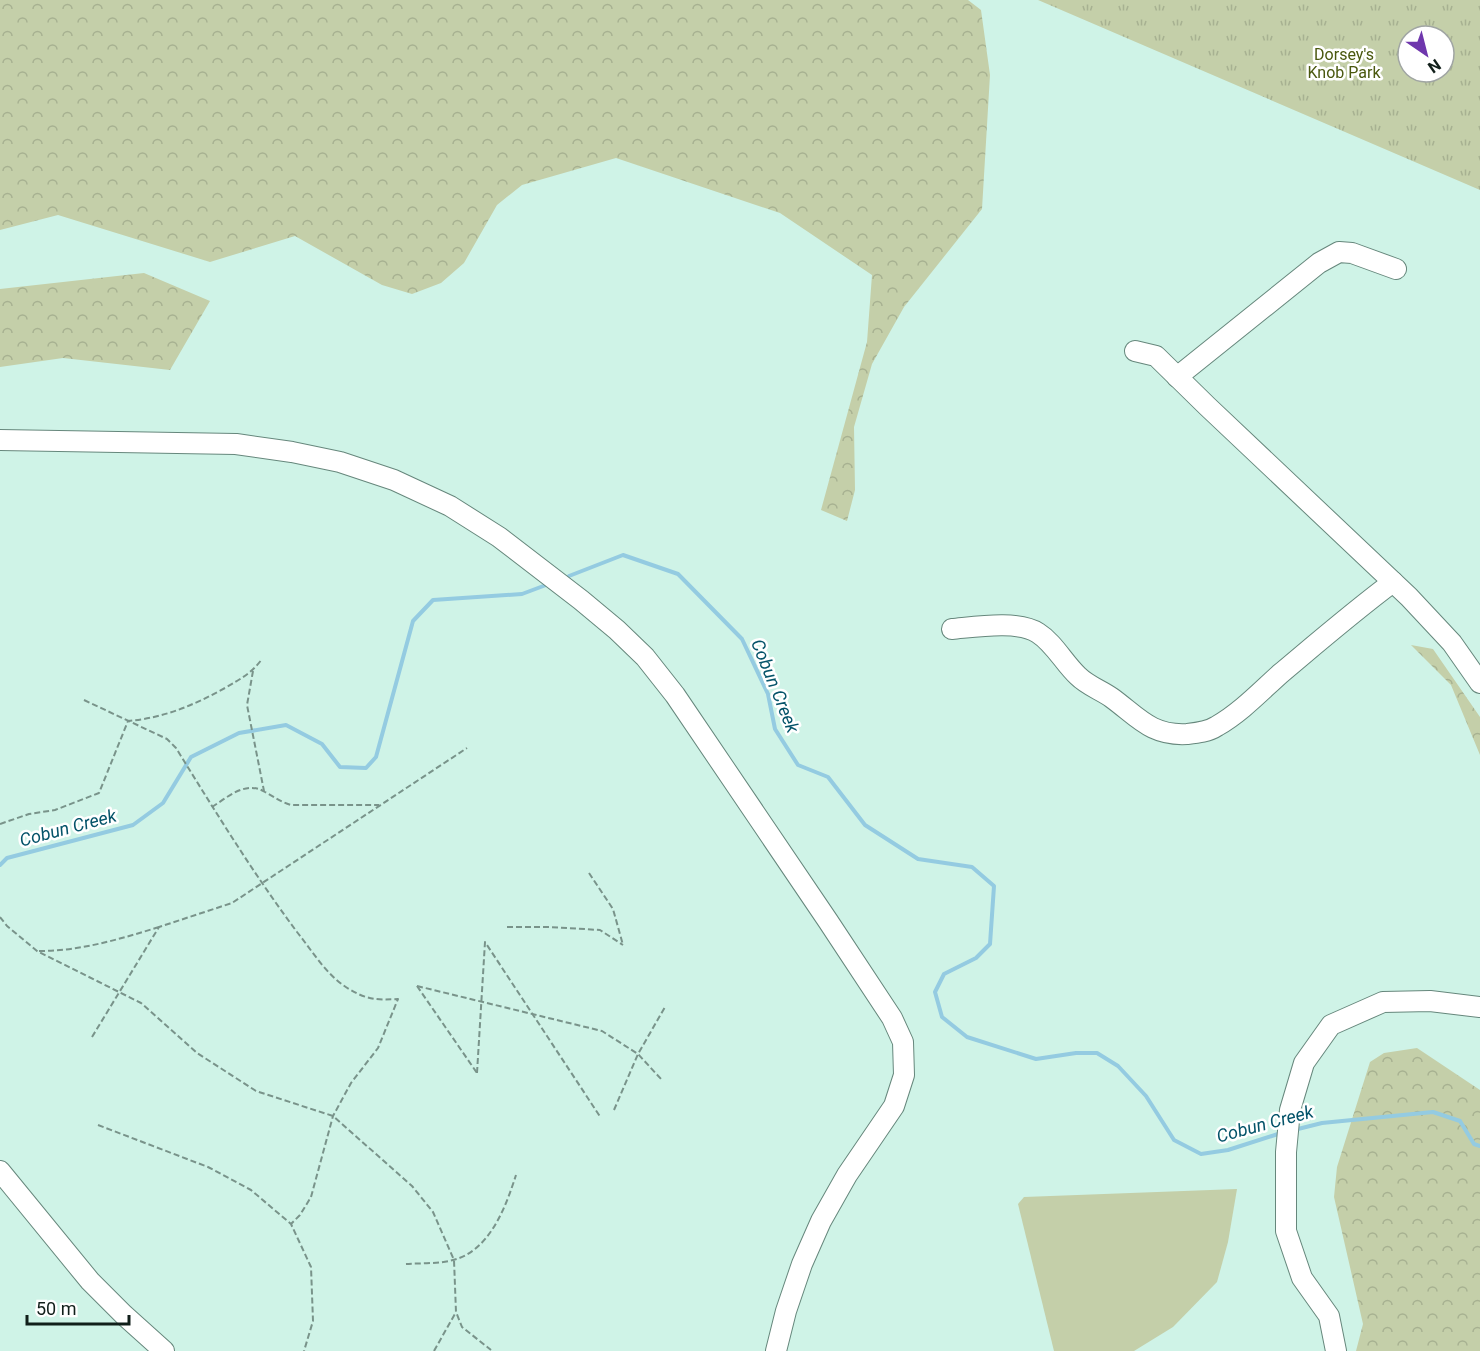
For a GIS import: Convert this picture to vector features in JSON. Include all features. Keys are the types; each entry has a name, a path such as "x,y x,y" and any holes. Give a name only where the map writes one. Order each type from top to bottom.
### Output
{"lane":[{"path":"1178,377 1319,263 1339,252 1396,269"},
{"path":"1135,351 1156,356 1424,611 1452,644 1480,683"},
{"path":"0,440 236,444 340,462 383,476 450,506 499,537 581,600 645,657 675,695 828,921 892,1018 903,1042 904,1075 894,1106 847,1175 821,1221 802,1264 786,1311 776,1351"},
{"path":"952,629 1011,626 1037,632 1076,674 1090,686 1111,697 1139,721 1156,731 1174,735 1200,733 1217,727 1348,616 1393,582"},
{"path":"1336,1351 1329,1316 1302,1278 1286,1231 1290,1110 1304,1063 1331,1025 1383,1002 1430,1001 1480,1007"},
{"path":"0,1171 90,1281 164,1351"}],"path":[{"path":"128,721 151,719 194,705 253,671 262,659"},
{"path":"253,671 247,705 264,791"},
{"path":"84,700 167,739 176,748 262,885 326,970 348,988 371,999 398,999 378,1048 351,1083 333,1116 311,1197 300,1215 291,1224"},
{"path":"0,824 29,814 55,810 99,793 128,721"},
{"path":"37,951 53,951 106,943 232,903 467,748"},
{"path":"212,807 242,789 254,787 291,805 381,805"},
{"path":"507,927 600,930 623,945 613,909 589,873"},
{"path":"0,917 7,926 37,951 120,990 148,1007 197,1053 256,1091 333,1116 412,1186 433,1212 454,1260 456,1312 462,1327 491,1350"},
{"path":"92,1037 159,927"},
{"path":"601,1118 533,1015 485,942 482,1002 477,1073 417,986 482,1002 533,1015 602,1031 638,1054 661,1079"},
{"path":"614,1110 638,1054 665,1007"},
{"path":"98,1125 208,1167 251,1190 291,1224 311,1267 313,1321 304,1351"},
{"path":"406,1264 454,1260 476,1248 492,1230 506,1206 516,1175"},
{"path":"434,1351 456,1312"}],"green space":[{"path":"0,0 968,0 981,10 990,75 982,209 904,307 872,364 854,427 855,490 847,521 821,510 867,342 872,275 780,213 616,158 522,185 497,205 464,263 441,283 412,294 382,285 295,236 210,262 58,215 0,230"},
{"name":"Dorsey's Knob Park","path":"1038,0 1480,0 1480,190"},
{"path":"144,273 210,301 170,370 63,358 0,367 0,289"},
{"path":"1411,645 1433,649 1480,717 1480,755 1451,685"},
{"path":"1417,1048 1480,1090 1480,1351 1356,1351 1363,1324 1334,1197 1337,1167 1370,1062 1384,1053"},
{"path":"1237,1189 1228,1242 1217,1282 1173,1327 1134,1351 1054,1351 1018,1204 1024,1197"}],"waterway":[{"name":"Cobun Creek","path":"569,576 623,555 678,574 742,639 768,694 775,729 798,765 828,777 865,825 918,859 972,867 994,886 990,944 976,958 944,974 935,992 942,1017 967,1037 1036,1059 1076,1053 1097,1053 1118,1066 1146,1096 1174,1140 1201,1154 1228,1150 1281,1133"},
{"name":"Cobun Creek","path":"0,865 7,858 133,825 163,803 191,757 239,733 286,725 322,744 340,767 366,768 376,757 413,621 433,600 522,594 546,585"},
{"name":"Cobun Creek","path":"1294,1130 1322,1123 1433,1112 1460,1121 1474,1144 1480,1146"}]}
